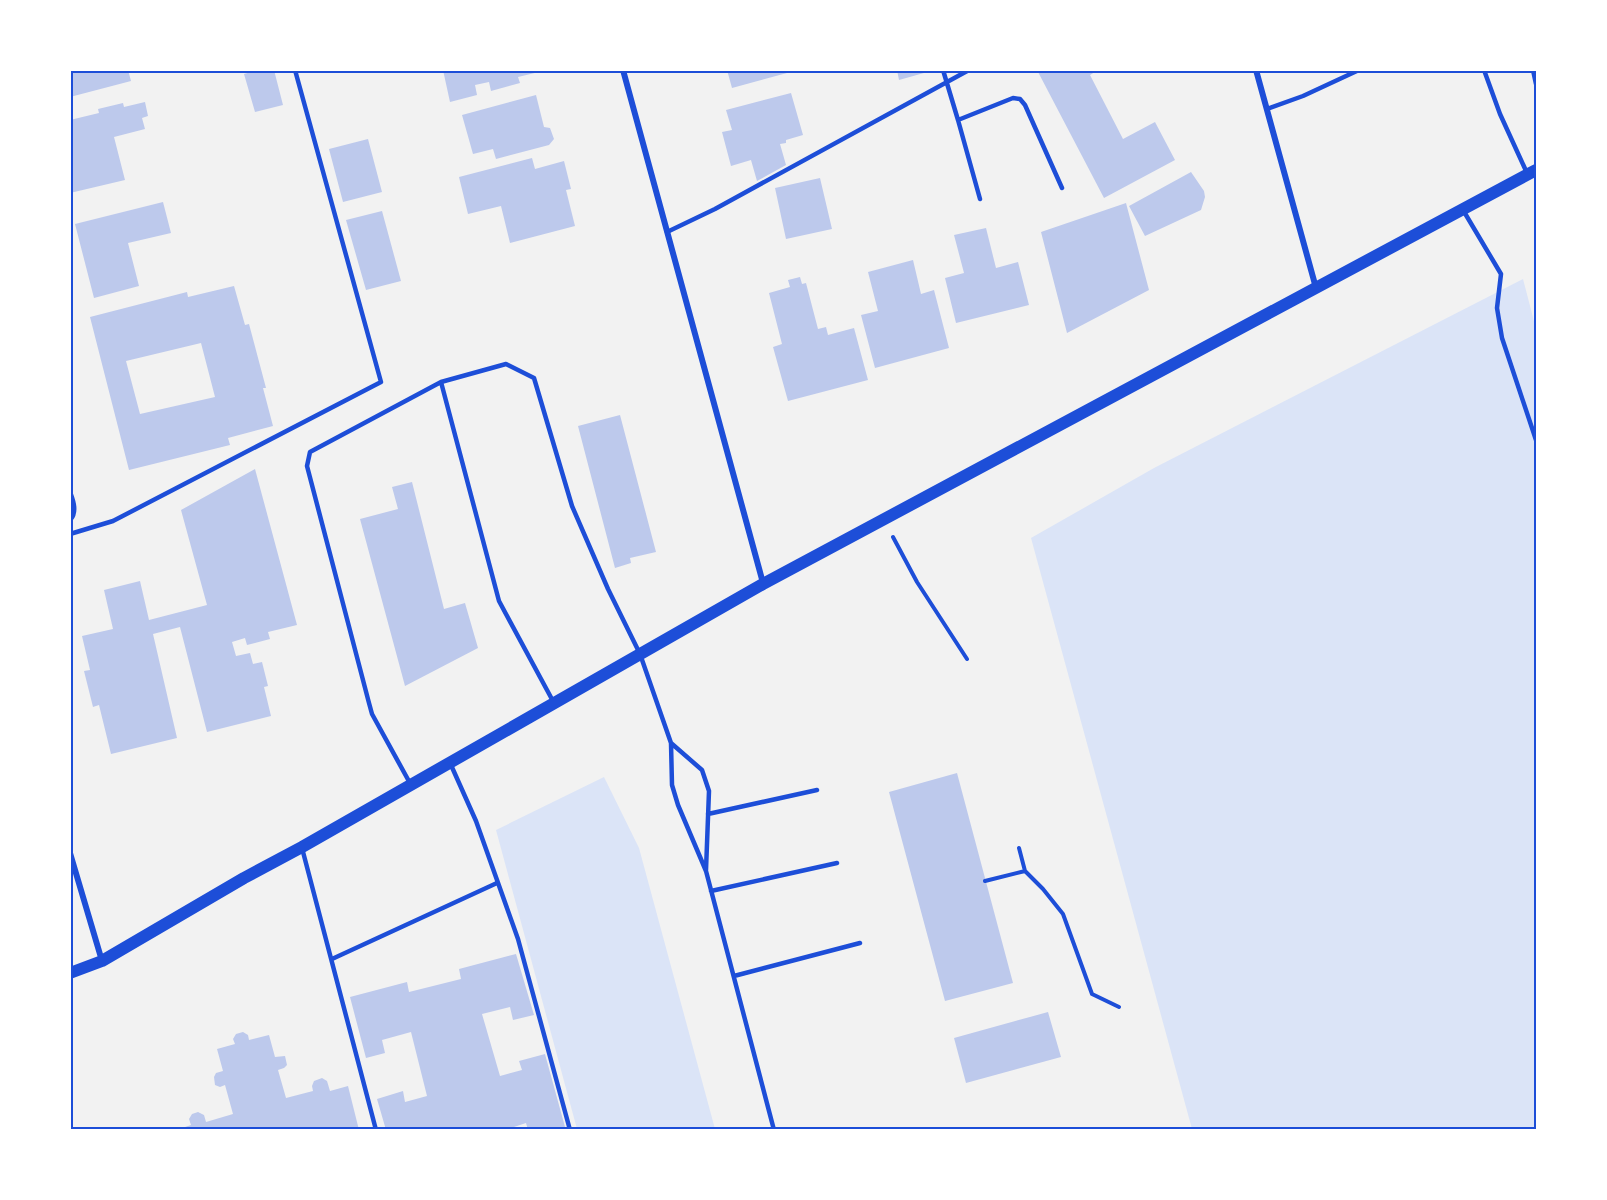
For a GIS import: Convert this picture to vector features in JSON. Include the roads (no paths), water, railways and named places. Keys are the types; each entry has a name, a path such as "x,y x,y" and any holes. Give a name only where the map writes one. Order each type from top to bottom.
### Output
{"main road":[{"path":"70,973 102,961 763,584 1532,172"}],"street":[{"path":"623,70 763,584"},
{"path":"1256,70 1316,289"},
{"path":"70,494 74,505 73,516 70,519"},
{"path":"70,853 102,961"}],"lane":[{"path":"70,534 113,521 381,382 295,70"},
{"path":"943,70 980,199"},
{"path":"668,232 715,209 969,70"},
{"path":"1267,108 1303,96 1359,70"},
{"path":"1484,70 1500,114 1532,172"},
{"path":"1533,70 1536,84"},
{"path":"958,120 1012,98 1020,99 1025,105 1062,188"},
{"path":"1462,210 1501,274 1497,308 1503,338 1536,440"},
{"path":"411,785 372,714 307,466 310,452 441,382 506,364 534,378 572,506 608,589 640,654 671,743 672,785 706,871 774,1130"},
{"path":"441,382 499,601 554,703"},
{"path":"671,743 702,770 709,791 706,871"},
{"path":"450,762 476,822 518,939 570,1130"},
{"path":"708,814 817,790"},
{"path":"302,848 376,1130"},
{"path":"711,891 837,863"},
{"path":"332,958 497,883"},
{"path":"734,976 860,943"}]}
